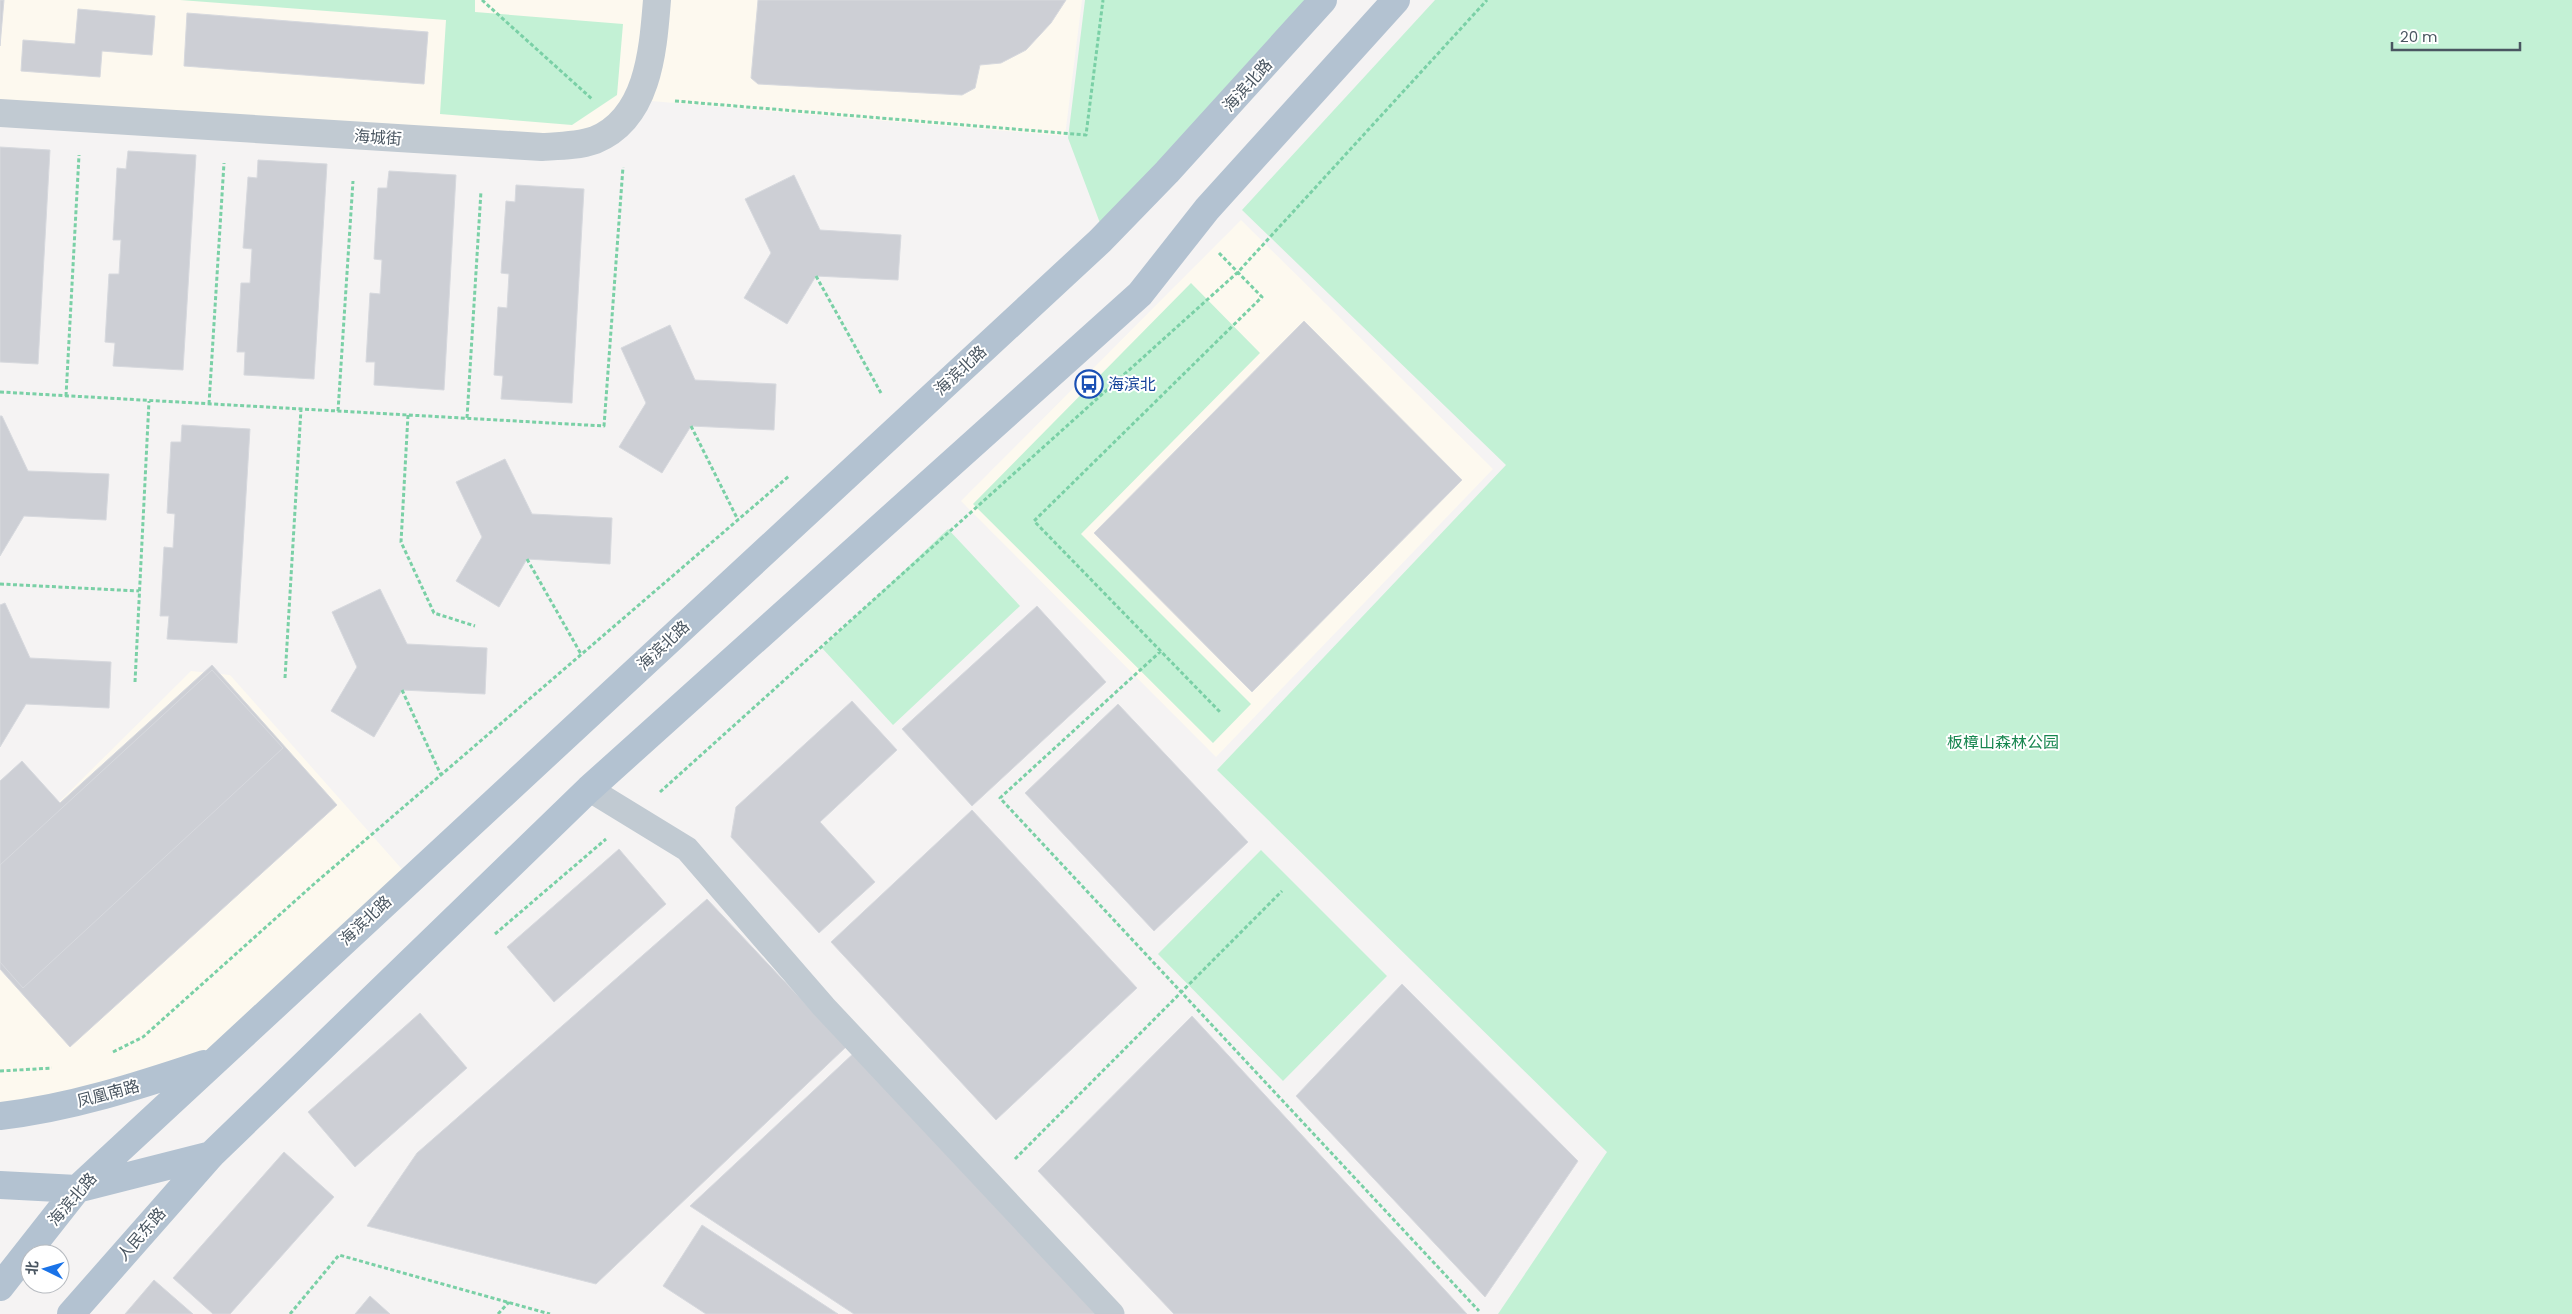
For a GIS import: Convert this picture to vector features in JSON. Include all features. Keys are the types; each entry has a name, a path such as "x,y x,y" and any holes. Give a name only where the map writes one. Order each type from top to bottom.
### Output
{"main road":[{"name":"海滨北路","path":"0,1287 77,1189 1100,241 1168,172 1323,0"},
{"path":"0,1185 77,1189 211,1155 589,789 1140,294 1193,227 1396,0"},
{"name":"凤凰南路","path":"0,1116 26,1113 120,1092 213,1061"},
{"name":"人民东路","path":"71,1314 211,1155"}],"street":[{"name":"海城街","path":"0,113 542,147 572,146 596,139 620,124 637,98 648,71 657,0"}],"lane":[{"path":"589,789 687,849 824,1006 1112,1314"}],"path":[{"path":"0,392 604,426 624,178 620,124 482,0"},
{"path":"637,98 1086,135 1103,0"},
{"path":"489,939 633,816 1238,272 1486,0"},
{"path":"209,404 226,128"},
{"path":"66,396 79,153"},
{"path":"338,411 353,182"},
{"path":"467,418 481,191"},
{"path":"1193,227 1262,297 1034,521 1220,712"},
{"path":"816,276 883,396 890,389"},
{"path":"135,682 149,401"},
{"path":"285,678 301,409"},
{"path":"408,415 401,542 434,613 475,626"},
{"path":"690,426 738,520"},
{"path":"110,1053 143,1037 441,775 796,470"},
{"path":"527,559 581,654"},
{"path":"0,584 139,591"},
{"path":"1161,651 1000,798 1479,1312"},
{"path":"402,690 441,775"},
{"path":"990,1184 1282,891"},
{"path":"0,1071 60,1066"},
{"path":"290,1314 338,1254 550,1314"},
{"path":"498,1314 509,1302"}],"shaded area":[{"path":"0,0 653,0 646,70 595,137 0,108"},
{"path":"660,0 1082,0 1065,136 651,101"},
{"path":"1241,220 1493,469 1216,757 961,501"},
{"path":"191,671 230,675 408,876 212,1059 0,1112 0,783 45,816"}],"green space":[{"path":"180,0 475,0 475,12 623,24 617,95 572,125 440,114 446,20"},
{"path":"1085,0 1318,0 1103,231 1068,138"},
{"name":"板樟山森林公园","path":"1435,0 2572,0 2572,1314 1498,1314 1607,1152 1217,770 1506,465 1242,210"},
{"path":"1191,283 1260,353 1081,534 1251,704 1213,743 973,504"},
{"path":"948,529 1020,606 893,725 822,648"},
{"path":"1261,850 1387,976 1283,1081 1158,954"}],"building":[{"path":"0,0 4,0 0,46"},
{"path":"758,0 1066,0 1051,23 1026,50 1001,63 980,65 975,88 962,95 758,84 751,78"},
{"path":"78,9 155,16 152,55 102,51 100,77 21,71 23,40 75,44"},
{"path":"187,13 428,32 424,84 184,66"},
{"path":"0,147 50,150 38,364 0,362"},
{"path":"128,151 196,155 183,370 113,366 115,343 105,342 109,274 119,274 121,240 113,240 117,168 126,169"},
{"path":"258,160 327,164 314,379 244,375 245,352 237,352 241,283 250,283 252,249 243,248 248,177 257,178"},
{"path":"389,171 456,175 444,390 374,385 375,362 366,362 370,293 380,294 382,260 374,259 378,188 387,188"},
{"path":"794,175 820,230 901,235 898,280 816,276 787,324 744,298 771,253 745,199"},
{"path":"516,185 584,189 572,403 501,399 503,376 494,375 498,307 507,308 509,274 501,273 506,201 515,202"},
{"path":"1304,321 1462,480 1252,692 1094,533"},
{"path":"670,325 695,380 776,384 774,430 691,426 662,473 619,447 646,403 621,348"},
{"path":"0,416 2,416 28,471 109,474 106,520 24,516 0,556"},
{"path":"182,425 250,429 237,643 167,639 169,616 160,616 164,547 173,548 175,514 167,513 171,442 181,442"},
{"path":"505,459 532,514 612,518 610,564 527,559 499,607 456,581 482,537 456,482"},
{"path":"380,589 407,644 487,648 485,694 402,690 374,737 331,711 357,667 332,612"},
{"path":"5,603 30,658 111,662 109,708 26,704 0,747 0,605"},
{"path":"1037,606 1106,682 972,806 902,729"},
{"path":"212,665 337,805 70,1047 0,969 0,781 22,761 60,803"},
{"path":"212,670 283,748 23,988 0,962 0,865"},
{"path":"852,701 897,750 820,822 875,882 819,933 731,837 736,807"},
{"path":"1118,704 1248,842 1154,931 1025,793"},
{"path":"972,810 1137,988 996,1120 831,942"},
{"path":"619,849 666,904 554,1002 507,947"},
{"path":"707,899 846,1047 596,1284 367,1226 417,1153"},
{"path":"1402,984 1578,1161 1485,1297 1296,1096"},
{"path":"420,1013 467,1068 355,1167 308,1112"},
{"path":"1192,1016 1467,1314 1174,1314 1038,1171"},
{"path":"856,1051 1100,1314 854,1314 690,1206"},
{"path":"284,1152 334,1197 230,1314 213,1314 173,1278"},
{"path":"702,1225 838,1314 706,1314 663,1286"},
{"path":"154,1280 193,1314 125,1314"},
{"path":"370,1296 390,1314 355,1314"}],"place":[{"name":"海滨北","path":"1089,384"}]}
